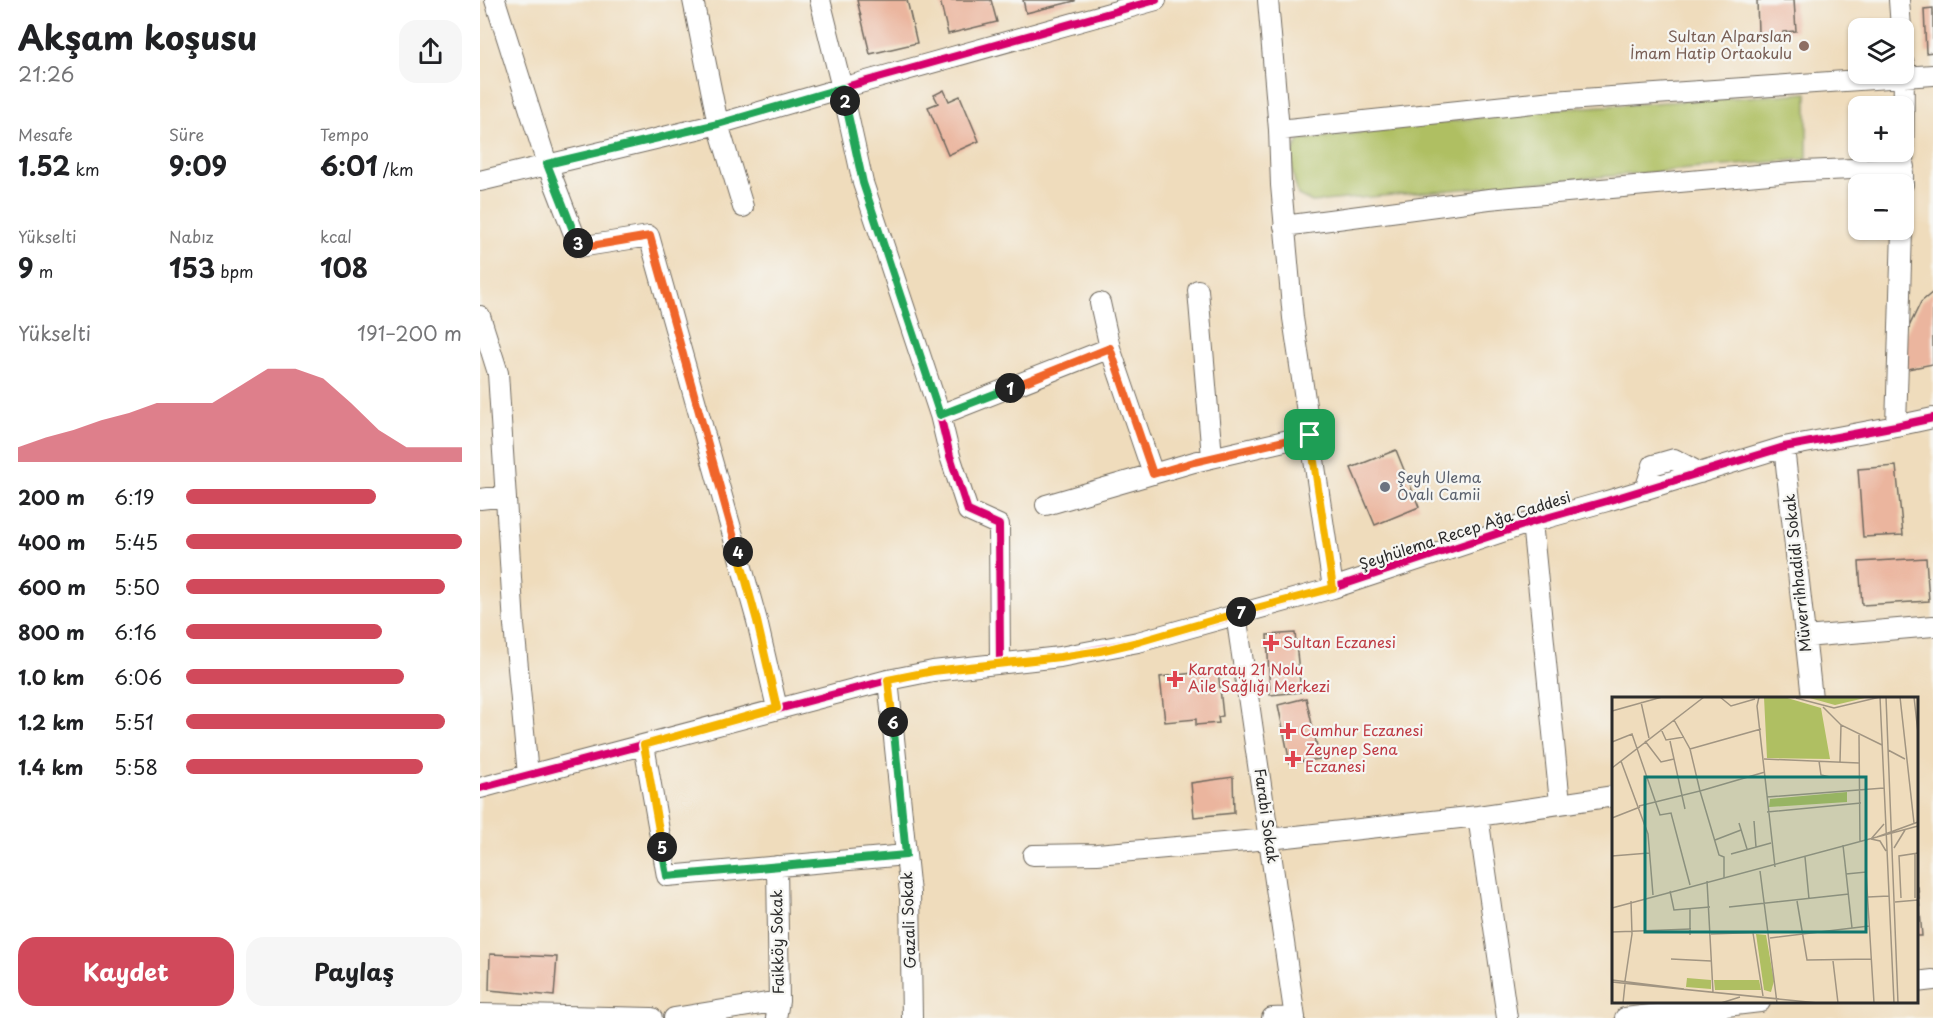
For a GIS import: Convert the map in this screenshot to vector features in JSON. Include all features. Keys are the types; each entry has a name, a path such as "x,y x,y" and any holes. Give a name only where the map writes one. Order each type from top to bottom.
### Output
{"street":[{"path":"495,0 547,164 579,248 650,236 757,621 777,708"},
{"path":"693,0 718,124 743,207"},
{"path":"820,0 863,183 940,415 950,456 968,511 999,525 1000,663"},
{"path":"480,181 718,124 1156,0"},
{"path":"1268,0 1293,318 1333,588"},
{"path":"1899,0 1900,18"},
{"path":"1914,72 1933,75"},
{"path":"1279,130 1553,101 1848,75"},
{"path":"1904,84 1904,174"},
{"path":"1284,225 1489,199 1802,171 1863,174"},
{"path":"1896,426 1902,240"},
{"path":"1198,290 1212,457"},
{"path":"1100,303 1110,348 1153,474"},
{"path":"480,316 498,373 514,625 528,775"},
{"path":"940,415 1110,348"},
{"name":"Şeyhülema Recep Ağa Caddesi","path":"480,788 888,680 933,671 1060,657 1138,642 1333,588 1532,522 1784,447 1933,418"},
{"path":"1046,505 1212,457 1310,435"},
{"name":"Müverrihhadidi Sokak","path":"1784,447 1812,697"},
{"path":"480,499 505,496"},
{"path":"1532,522 1560,803"},
{"name":"Farabi Sokak","path":"1236,614 1295,1017"},
{"path":"1805,637 1933,626"},
{"name":"Gazali Sokak","path":"888,680 910,893 912,1018"},
{"path":"644,745 667,876 906,855"},
{"path":"1033,855 1097,854 1269,839 1478,816 1612,796"},
{"path":"1478,816 1507,1018"},
{"name":"Faikköy Sokak","path":"777,866 777,1009"},
{"path":"1918,982 1933,980"},
{"path":"1624,1018 1752,1003"},
{"path":"675,1018 777,1009"},
{"path":"480,1014 652,1018"},
{"path":"1272,1018 1295,1017"}],"green space":[{"path":"1807,93 1807,159 1312,202 1298,195 1293,173 1293,153 1300,140 1540,110"}],"building":[{"path":"857,0 907,0 917,43 870,54"},
{"path":"940,0 991,0 997,22 948,34"},
{"path":"1023,0 1075,0 1075,1 1026,13"},
{"path":"1757,0 1794,0 1796,31 1783,32 1783,35 1766,36 1766,33 1758,33"},
{"path":"1933,8 1933,52 1926,53 1924,9"},
{"path":"944,90 949,101 960,96 979,141 948,155 928,107 938,103 934,95"},
{"path":"1933,292 1933,364 1902,368 1905,335 1921,302"},
{"name":"Şeyh Ulema Ovalı Camii","path":"1396,450 1419,507 1375,525 1351,468"},
{"path":"1896,466 1903,535 1863,537 1858,469"},
{"path":"1926,558 1929,601 1862,605 1859,562"},
{"path":"1295,633 1301,692 1270,695 1267,635"},
{"path":"1218,670 1223,716 1218,717 1219,723 1196,725 1196,719 1165,722 1160,677"},
{"path":"1306,698 1320,759 1290,763 1278,705"},
{"path":"1233,777 1234,813 1194,817 1191,783"},
{"path":"1918,887 1922,936 1918,936"},
{"path":"490,954 557,957 554,996 489,990"}],"cycle path":[{"path":"1000,663 999,525 968,511 950,456 940,415 863,183 842,88 1156,0"},
{"path":"480,788 888,680 933,671 1060,657 1138,642 1333,588 1532,522 1784,447 1933,418"}],"place":[{"name":"Sultan Alparslan İmam Hatip Ortaokulu","path":"1804,46"},
{"name":"Şeyh Ulema Ovalı Camii","path":"1385,487"},
{"name":"Sultan Eczanesi","path":"1271,643"},
{"name":"Karatay 21 Nolu Aile Sağlığı Merkezi","path":"1175,679"},
{"name":"Cumhur Eczanesi","path":"1288,731"},
{"name":"Zeynep Sena Eczanesi","path":"1293,759"}],"route":[{"path":"842,88 863,183 940,415 1110,348 1153,474 1310,435 1333,588 1100,651 933,671 888,680 906,855 667,876 644,745 777,708 757,621 650,236 579,248 547,164 718,124 842,88"}]}
